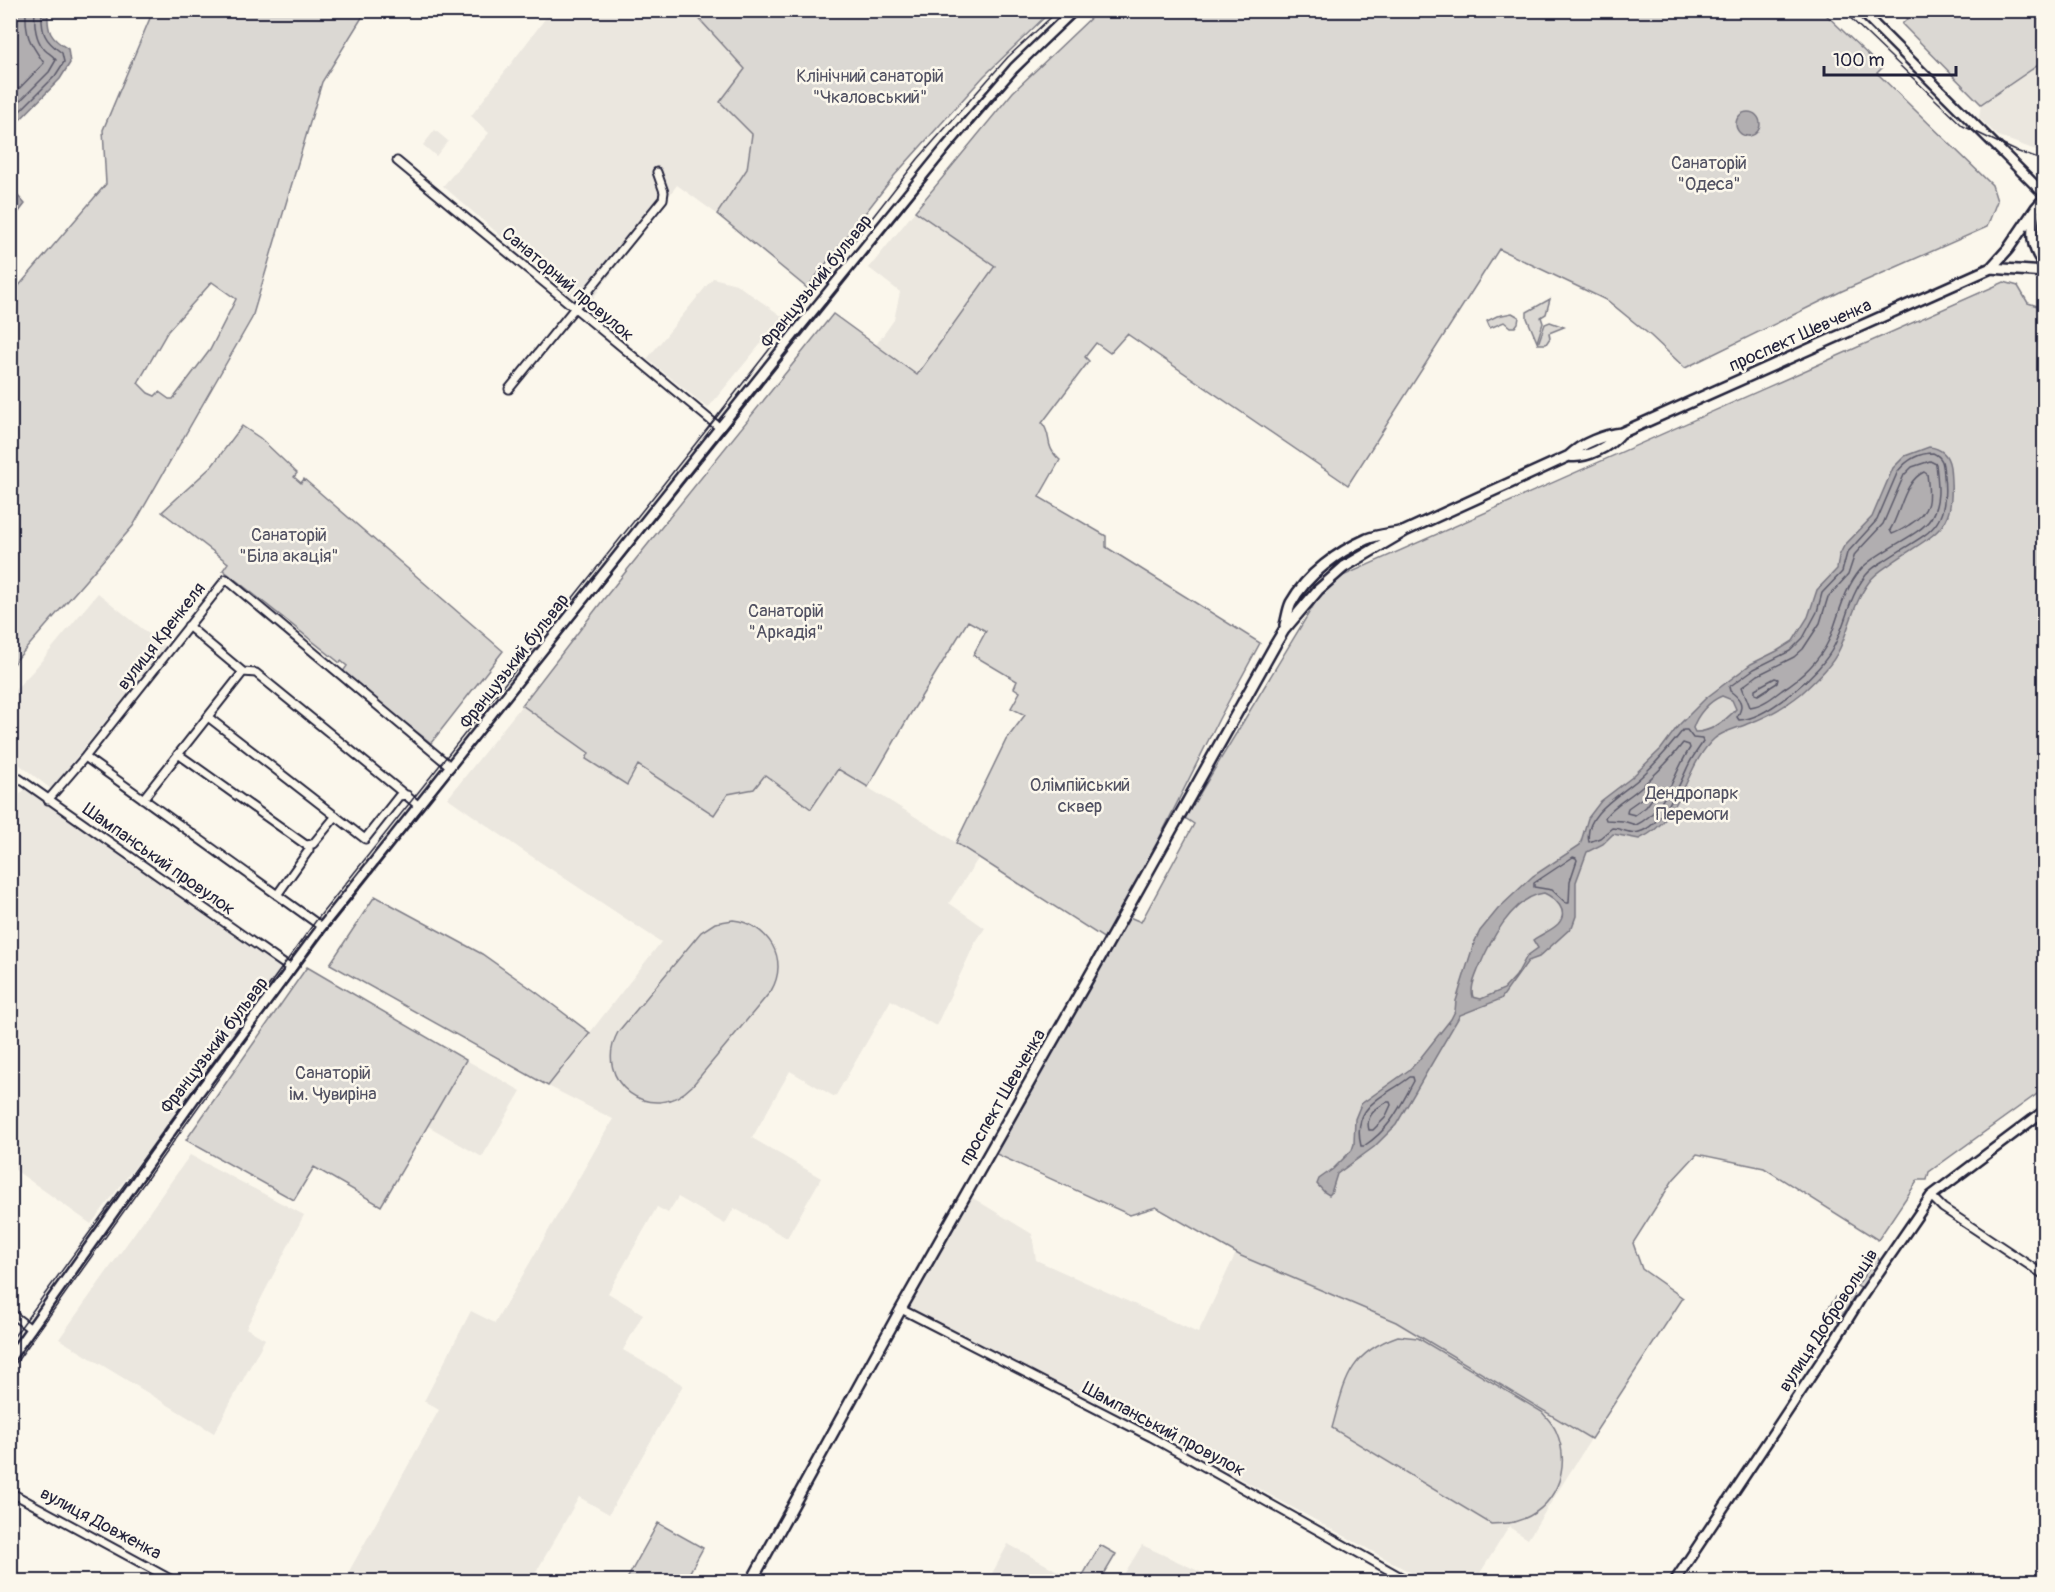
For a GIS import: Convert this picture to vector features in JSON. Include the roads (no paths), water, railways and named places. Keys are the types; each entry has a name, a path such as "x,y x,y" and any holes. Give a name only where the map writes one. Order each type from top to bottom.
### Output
{"main road":[{"name":"проспект Шевченка","path":"751,1581 901,1309 1284,630 1326,581 1344,567 1405,531 1569,456 1578,458 1605,446 1613,442 1621,433 1991,268 2008,249 2044,196"},
{"path":"2036,208 2032,236 2036,251 2044,264"},
{"name":"проспект Шевченка","path":"1991,268 2044,272"}],"street":[{"name":"Французький бульвар","path":"10,1358 199,1092 322,927 795,333 954,138 1014,68 1074,10"},
{"path":"1860,10 1965,113 2044,196"},
{"name":"Санаторний провулок","path":"397,161 720,428"},
{"path":"509,389 663,199 664,192 657,172"},
{"name":"вулиця Кренкеля","path":"48,800 85,757 225,579 451,767"},
{"path":"188,626 243,672 256,673 419,806"},
{"path":"142,799 243,672"},
{"path":"208,717 365,839 399,796 407,795"},
{"path":"178,754 309,846"},
{"path":"85,757 322,927"},
{"name":"Шампанський провулок","path":"10,772 291,969"},
{"path":"277,895 309,850 309,846 336,816"},
{"name":"вулиця Добровольців","path":"1674,1581 1931,1196 2044,1111"},
{"path":"1931,1196 1943,1208 2044,1275"},
{"name":"Шампанський провулок","path":"901,1309 1151,1437 1410,1581"},
{"path":"10,1313 31,1329"},
{"name":"вулиця Довженка","path":"10,1492 176,1581"}],"water":[{"path":"11,10 48,11 51,34 68,49 70,63 60,79 11,129"},
{"path":"1748,112 1753,113 1759,119 1759,129 1753,135 1748,136 1743,135 1737,129 1736,124 1737,119 1743,113"},
{"path":"10,187 25,204 11,222 10,222"},
{"path":"1929,447 1940,450 1946,455 1950,467 1951,488 1950,504 1942,526 1871,579 1860,598 1837,655 1807,688 1776,711 1725,732 1714,739 1696,763 1675,806 1654,830 1639,839 1613,834 1603,844 1587,852 1576,882 1576,916 1572,927 1539,957 1528,961 1501,999 1460,1015 1396,1125 1374,1147 1337,1174 1329,1195 1324,1192 1317,1184 1319,1179 1352,1150 1355,1119 1361,1104 1409,1070 1451,1019 1474,943 1480,931 1498,909 1533,876 1580,845 1588,818 1601,801 1631,778 1661,749 1678,726 1706,698 1751,664 1793,641 1808,617 1817,590 1837,569 1839,556 1844,546 1872,517 1893,468 1905,456","holes":["1722,696 1732,700 1736,709 1718,725 1695,732 1693,728 1701,713 1708,705","1544,893 1553,898 1562,910 1558,924 1533,940 1538,948 1527,956 1516,976 1504,989 1481,999 1473,997 1472,987 1478,970 1488,947 1503,923 1522,903 1532,896"]}],"tram line":[{"path":"10,1342 315,922 708,428 918,159 1008,57 1059,10"},
{"path":"10,1371 320,936 990,101 1083,10"},
{"path":"1842,10 1963,126 2016,151 2044,161"}],"park label":[{"name":"Клінічний санаторій \"Чкаловський\"","path":"870,86"},
{"name":"Санаторій \"Одеса\"","path":"1709,174"},
{"name":"Санаторій \"Біла акація\"","path":"289,545"},
{"name":"Санаторій \"Аркадія\"","path":"786,621"},
{"name":"Олімпійський сквер","path":"1080,795"},
{"name":"Дендропарк Перемоги","path":"1692,803"},
{"name":"Санаторій ім. Чувиріна","path":"333,1083"}]}
